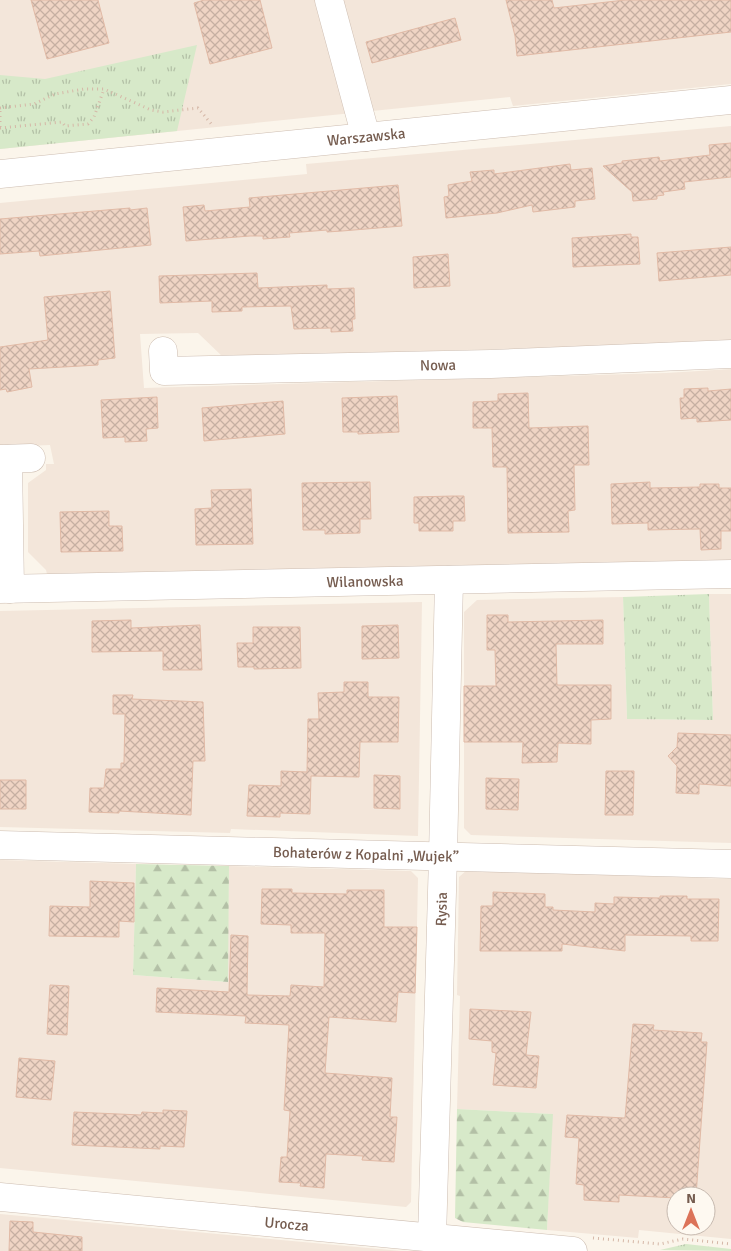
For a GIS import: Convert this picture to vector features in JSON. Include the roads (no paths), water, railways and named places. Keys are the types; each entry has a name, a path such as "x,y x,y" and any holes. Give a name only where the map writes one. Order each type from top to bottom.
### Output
{"street":[{"path":"330,0 366,137"},
{"name":"Warszawska","path":"0,174 731,100"},
{"name":"Nowa","path":"163,351 164,372 491,364 731,354"},
{"path":"5,589 13,459"},
{"name":"Wilanowska","path":"5,589 731,574"},
{"name":"Rysia","path":"432,1238 449,580"},
{"name":"Bohaterów z Kopalni „Wujek”","path":"0,845 731,864"},
{"name":"Urocza","path":"0,1197 573,1251"}]}
